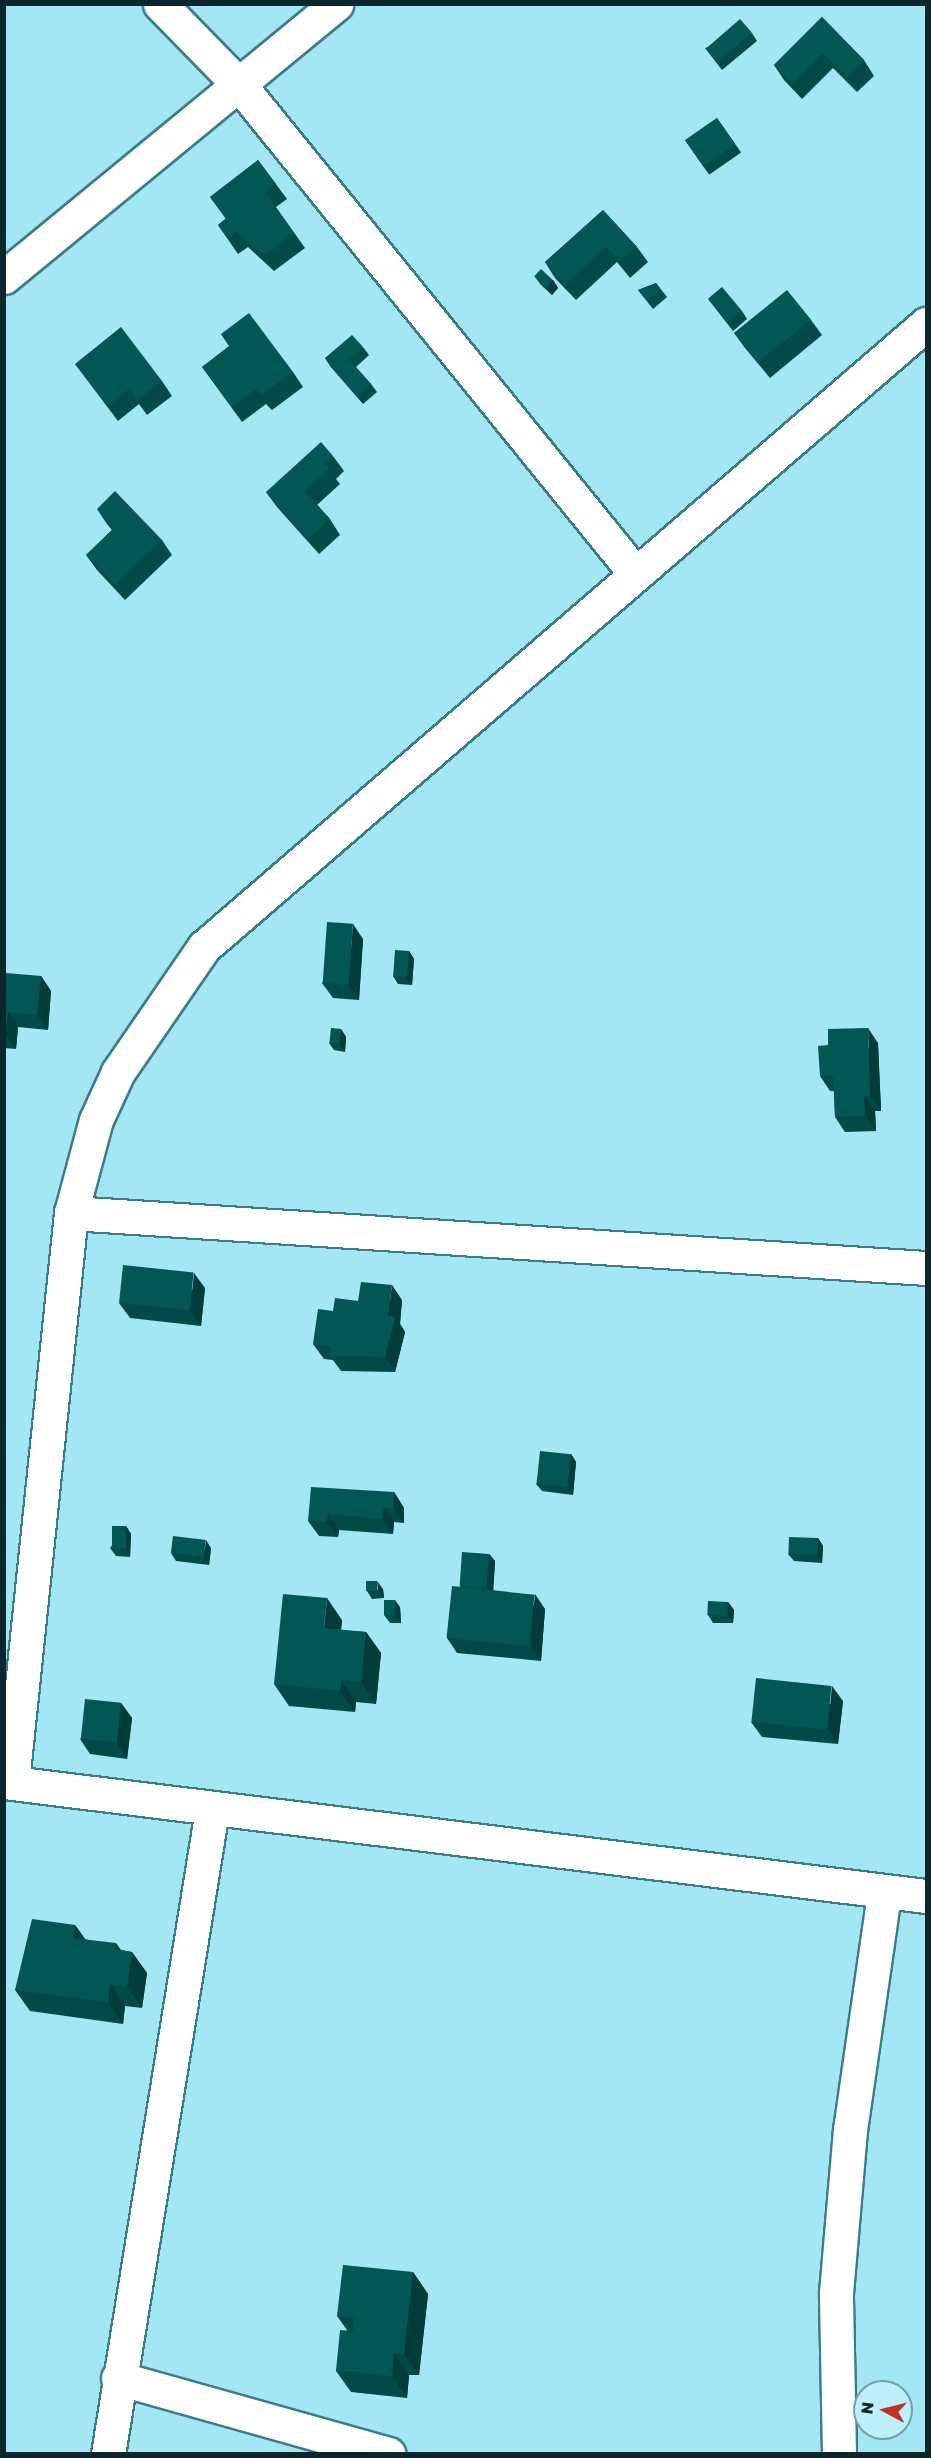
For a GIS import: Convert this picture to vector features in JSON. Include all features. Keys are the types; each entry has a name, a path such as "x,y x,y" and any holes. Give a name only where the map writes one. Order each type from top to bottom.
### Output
{"street":[{"path":"160,4 241,87 635,573"},
{"path":"4,277 241,87 336,4"},
{"path":"924,331 635,573 204,947 118,1072 96,1120 71,1213 8,1782 212,1810 884,1894 927,1896"},
{"path":"71,1213 927,1268"},
{"path":"108,2454 118,2378 212,1810"},
{"path":"839,2454 836,2292 850,2130 884,1894"},
{"path":"118,2378 389,2454"}],"building":[{"path":"822,17 864,60 847,77 823,53 792,84 774,65"},
{"path":"740,19 752,33 718,62 706,49"},
{"path":"717,118 735,144 703,167 685,140"},
{"path":"258,160 276,184 265,193 294,233 263,256 237,232 228,239 218,225 226,218 210,197"},
{"path":"603,210 637,247 620,262 606,247 565,285 545,262"},
{"path":"541,269 553,280 546,287 534,276"},
{"path":"656,283 661,290 647,301 638,290"},
{"path":"722,287 742,311 728,322 708,299"},
{"path":"787,290 811,320 758,362 734,333"},
{"path":"249,313 293,372 261,395 256,389 232,407 202,367 230,346 221,334"},
{"path":"121,327 162,381 137,400 129,389 108,406 75,364"},
{"path":"352,335 363,347 349,360 371,384 358,397 325,358"},
{"path":"321,442 333,456 325,464 329,469 305,491 330,519 308,539 266,492"},
{"path":"115,491 162,540 115,585 86,555 114,528 97,509"},
{"path":"327,922 353,924 349,985 323,983"},
{"path":"395,950 409,951 407,977 393,976"},
{"path":"6,973 41,976 37,1015 8,1012 4,1034 4,991"},
{"path":"331,1028 341,1029 339,1044 329,1043"},
{"path":"868,1028 870,1096 864,1096 865,1116 835,1117 833,1075 820,1076 818,1046 828,1045 828,1029"},
{"path":"123,1265 194,1272 190,1310 119,1303"},
{"path":"361,1282 392,1285 388,1316 395,1317 385,1357 330,1356 331,1346 313,1344 318,1309 333,1311 335,1298 358,1301"},
{"path":"540,1451 571,1454 567,1487 537,1484"},
{"path":"311,1487 394,1492 393,1508 384,1507 382,1519 328,1514 327,1522 308,1521"},
{"path":"112,1526 126,1526 126,1548 112,1548"},
{"path":"173,1536 206,1540 204,1557 171,1553"},
{"path":"789,1537 818,1538 817,1555 788,1554"},
{"path":"462,1552 489,1554 487,1588 460,1586"},
{"path":"366,1581 377,1581 377,1591 366,1591"},
{"path":"452,1586 535,1595 529,1646 447,1638"},
{"path":"283,1594 327,1598 324,1628 366,1632 361,1682 341,1680 340,1691 274,1684"},
{"path":"384,1600 395,1600 395,1615 384,1615"},
{"path":"708,1601 728,1602 727,1616 707,1615"},
{"path":"756,1678 832,1686 827,1730 751,1722"},
{"path":"85,1699 121,1703 117,1743 81,1739"},
{"path":"32,1919 75,1925 73,1938 116,1943 116,1949 132,1952 127,1987 110,1984 108,2002 15,1990"},
{"path":"343,2265 413,2272 404,2354 394,2353 392,2376 336,2371 340,2330 353,2331 354,2318 337,2316"}]}
